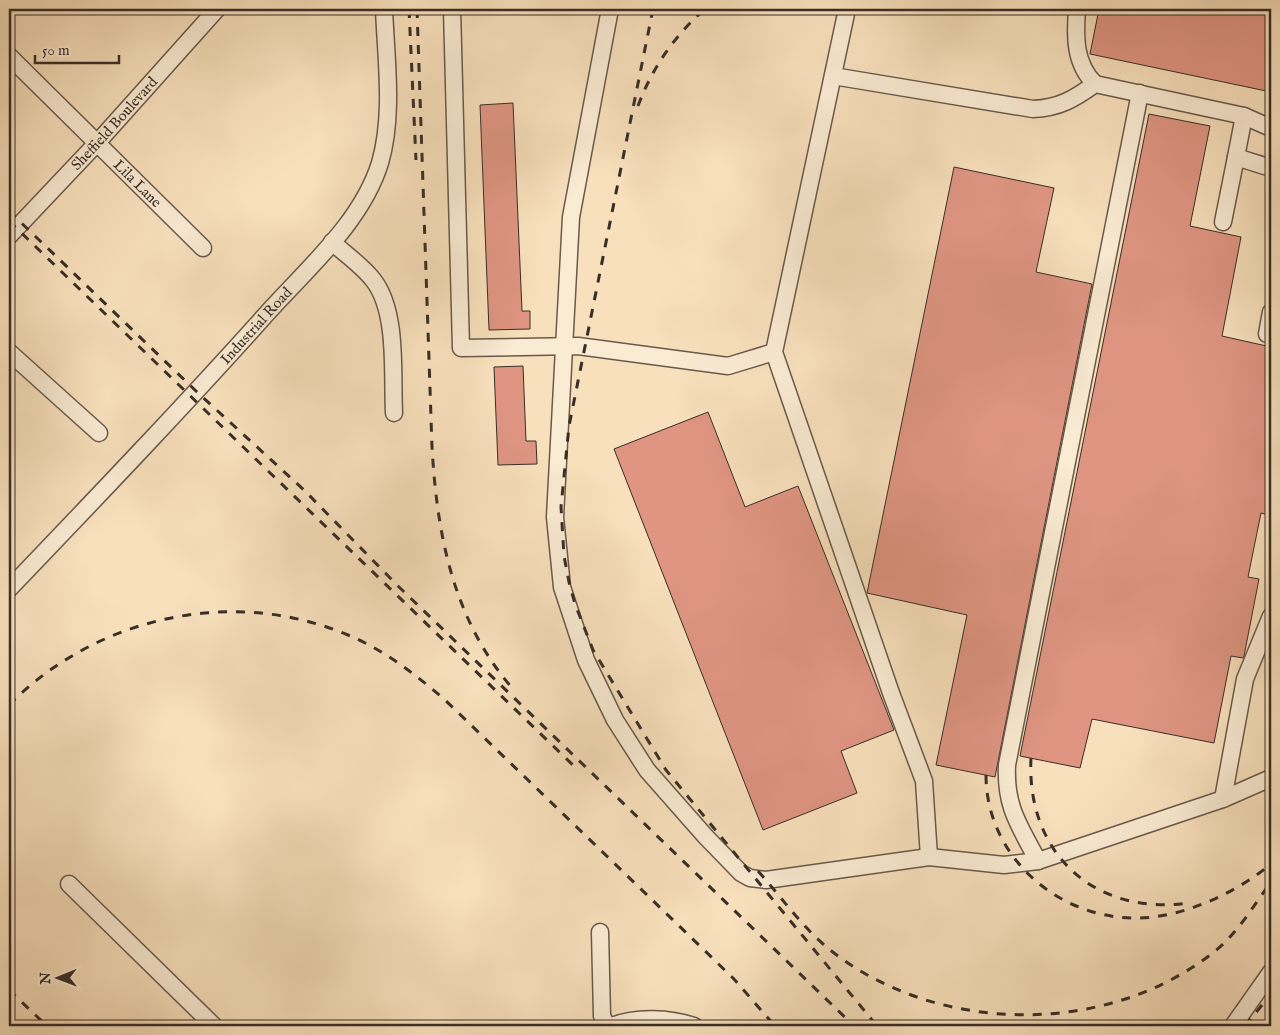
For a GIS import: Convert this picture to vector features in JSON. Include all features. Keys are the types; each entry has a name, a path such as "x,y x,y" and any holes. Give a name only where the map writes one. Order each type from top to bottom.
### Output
{"street":[{"name":"Sheffield Boulevard","path":"9,236 97,143 216,9"},
{"name":"Industrial Road","path":"9,589 192,398 332,242 364,200 380,163 387,125 384,9"},
{"path":"452,9 461,348 565,345 728,366 774,352"},
{"path":"610,9 571,217 555,517 562,586 586,660 615,720 647,770 706,837 742,873 750,878 766,880 929,858 1004,865 1038,861 1223,798 1271,778"},
{"path":"847,9 774,352 888,684 924,780 929,858"},
{"path":"1077,9 1076,40 1079,60 1083,70 1095,84 1244,116 1271,128"},
{"name":"Lila Lane","path":"9,56 203,248"},
{"path":"833,76 1033,108 1055,107 1066,103 1095,84"},
{"path":"1038,861 1012,812 1006,781 1007,765 1140,93"},
{"path":"1223,222 1244,116"},
{"path":"1236,157 1271,168"},
{"path":"332,242 373,280 384,296 390,320 394,413"},
{"path":"1267,334 1271,312"},
{"path":"9,352 99,433"},
{"path":"1223,798 1245,679 1271,616"},
{"path":"69,884 214,1026"},
{"path":"600,932 602,1016 606,1026"},
{"path":"1233,1026 1271,972"},
{"path":"612,1026 632,1021 659,1020 694,1026"}],"building":[{"path":"1099,9 1271,9 1271,92 1090,54"},
{"path":"513,103 522,311 530,311 530,329 489,330 480,105"},
{"path":"1149,114 1210,126 1190,226 1241,237 1222,336 1271,347 1267,376 1271,376 1271,516 1261,513 1248,577 1259,579 1244,656 1243,658 1231,656 1214,743 1092,719 1080,768 1020,756"},
{"path":"954,167 1054,188 1036,272 1092,284 995,777 936,765 967,615 867,593"},
{"path":"523,366 526,441 536,441 537,464 498,465 494,367"},
{"path":"708,412 745,507 798,486 894,730 841,751 857,793 763,830 614,449"}],"railway":[{"path":"409,9 416,160"},
{"path":"417,9 432,447 438,512 444,544 462,605 475,634 512,688"},
{"path":"653,9 569,426 561,507 564,556 569,582 575,604 593,650 666,770 877,1026"},
{"path":"638,106 657,65 674,41 705,9"},
{"path":"9,211 197,392 304,490 398,586 854,1026"},
{"path":"9,221 577,769"},
{"path":"9,705 44,675 82,650 124,631 168,619 213,612 258,613 304,620 348,635 399,663 445,700 733,978 775,1026"},
{"path":"1031,758 1032,792 1040,823 1054,849 1072,871 1096,888 1123,899 1154,904 1188,903"},
{"path":"986,775 989,804 999,832 1013,856 1032,878 1055,895 1081,908 1109,916 1139,918 1174,913 1226,894 1271,864"},
{"path":"758,871 805,927 826,947 881,982 927,1000 976,1011 1027,1015 1077,1011 1126,999 1172,979 1222,945 1245,919 1271,882"},
{"path":"9,990 47,1026"},
{"path":"1245,1026 1271,994"}]}
